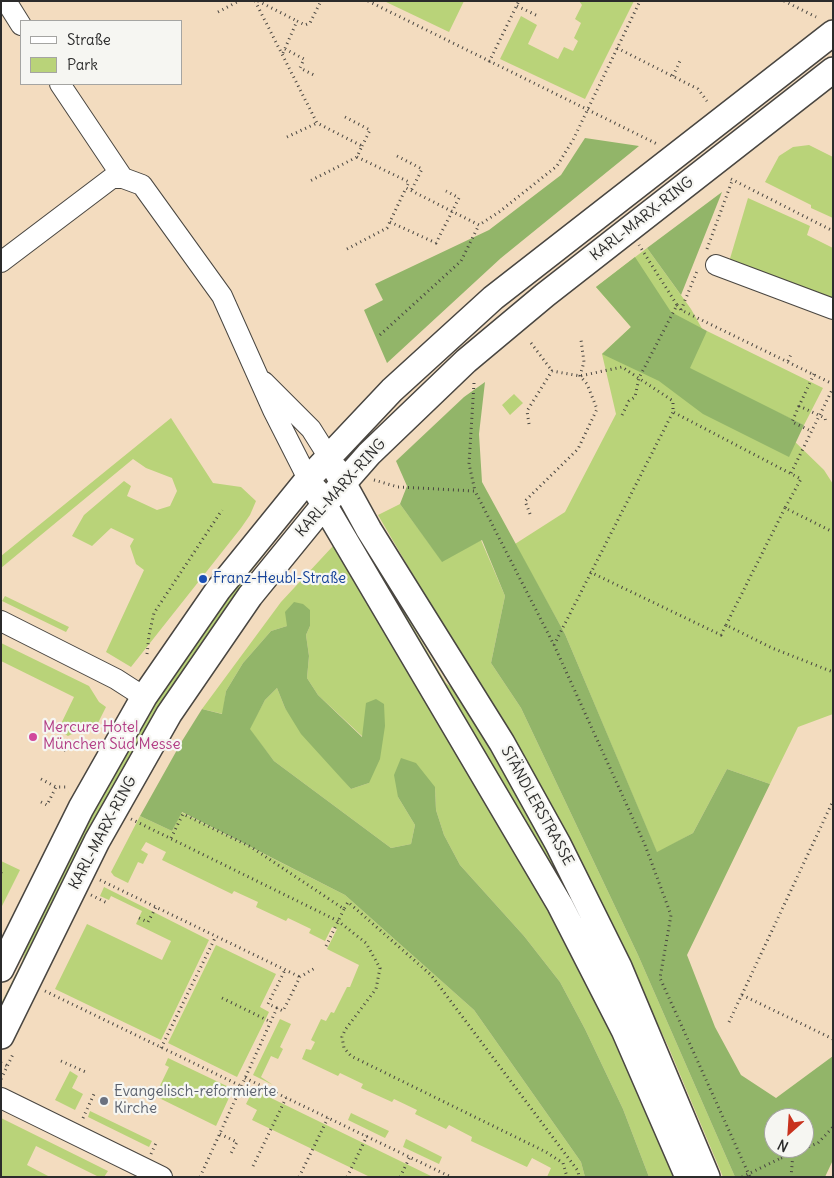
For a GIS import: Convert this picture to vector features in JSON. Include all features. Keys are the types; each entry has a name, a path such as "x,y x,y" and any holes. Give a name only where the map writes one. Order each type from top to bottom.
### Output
{"main road":[{"name":"KARL-MARX-RING","path":"1,969 80,808 144,698 218,590 328,456 422,362 493,298 678,153 824,25"},
{"name":"KARL-MARX-RING","path":"8,1042 97,842 169,714 250,596 325,504 369,454 466,361 545,295 833,70"},
{"name":"STÄNDLERSTRASSE","path":"328,456 355,505 502,744 558,844 619,967 707,1177"},
{"name":"STÄNDLERSTRASSE","path":"308,479 325,504 560,905 624,1030 688,1177"}],"street":[{"path":"6,1 20,23"},
{"path":"61,85 123,178"},
{"path":"1,262 112,178 123,178 142,185 214,283 273,410 308,479"},
{"path":"707,261 833,309"},
{"path":"259,377 311,429 328,456"},
{"path":"1,621 116,679 144,698"},
{"path":"1,1098 162,1177"}],"path":[{"path":"218,12 239,1"},
{"path":"257,1 305,25 310,23 321,1"},
{"path":"257,1 317,123 362,146"},
{"path":"368,1 586,110 678,153"},
{"path":"489,62 519,1"},
{"path":"380,335 461,261 478,225 499,212 557,166 640,1"},
{"path":"784,1 824,25"},
{"path":"517,6 538,16"},
{"path":"282,54 297,21"},
{"path":"617,48 698,89 706,101"},
{"path":"285,49 304,59 300,68 316,76"},
{"path":"673,76 680,61"},
{"path":"310,181 357,157 370,130 345,117"},
{"path":"287,137 317,123"},
{"path":"397,156 422,168 411,190"},
{"path":"347,249 387,228 409,182 357,157"},
{"path":"728,175 732,181 833,231"},
{"path":"682,310 707,261 732,181"},
{"path":"406,188 478,225"},
{"path":"390,222 436,243 459,198 446,191"},
{"path":"631,251 646,239"},
{"path":"638,245 682,310 833,384"},
{"path":"622,415 629,401 635,397 639,378 677,305"},
{"path":"732,334 735,330"},
{"path":"580,340 584,362 580,376"},
{"path":"530,343 552,371 580,376 622,367 673,401 673,412 554,645"},
{"path":"788,361 792,352"},
{"path":"528,424 527,411 552,371"},
{"path":"812,431 792,422 814,374"},
{"path":"530,514 525,501 578,449 597,409 587,384 580,376"},
{"path":"468,384 474,377 469,464 475,491 554,645 648,854 671,915 660,978 750,1177"},
{"path":"791,473 833,388"},
{"path":"799,406 825,418 826,422"},
{"path":"590,572 721,635 800,479 673,412"},
{"path":"355,505 378,474"},
{"path":"374,480 398,486 475,491"},
{"path":"785,508 833,532"},
{"path":"148,654 149,635 154,613 222,510"},
{"path":"726,625 772,648 833,672"},
{"path":"52,744 69,752"},
{"path":"41,779 56,787 66,787"},
{"path":"41,802 47,805 56,787"},
{"path":"729,1022 777,916 833,801"},
{"path":"126,827 135,810"},
{"path":"171,838 183,814 251,848 344,909"},
{"path":"130,818 338,921 366,943 380,968 376,989 345,1030 342,1037 344,1048 351,1056 546,1152 563,1163 567,1177"},
{"path":"87,903 103,870"},
{"path":"98,879 300,977"},
{"path":"91,895 107,903"},
{"path":"326,946 348,902 431,974 578,1171 580,1177"},
{"path":"139,918 148,922 156,907"},
{"path":"161,1048 216,936"},
{"path":"285,970 268,1004 283,1011 300,977 315,968"},
{"path":"39,999 47,984"},
{"path":"192,984 198,987"},
{"path":"43,990 242,1088"},
{"path":"742,995 833,1039"},
{"path":"222,998 271,1022"},
{"path":"200,1177 277,1008"},
{"path":"1,1079 8,1066 8,1042"},
{"path":"61,1061 88,1073"},
{"path":"1,1063 8,1066"},
{"path":"245,1078 448,1176"},
{"path":"75,1134 94,1094"},
{"path":"253,1166 286,1098"},
{"path":"299,1177 328,1118"},
{"path":"814,1145 818,1143 833,1127"},
{"path":"220,1134 237,1142 230,1155"},
{"path":"347,1177 367,1136"},
{"path":"153,1149 156,1143"},
{"path":"400,1177 410,1157"},
{"path":"742,1177 781,1158"},
{"path":"791,1177 793,1158"}],"green space":[{"path":"384,1 464,1 449,32"},
{"path":"579,1 634,1 585,99 500,59 521,16 537,25 528,44 558,59 564,47 573,51 578,41 574,38 581,23 575,19 582,5"},
{"path":"585,138 639,146 501,258 387,363 364,310 383,300 375,284 489,230 561,175"},
{"path":"809,145 833,157 833,218 765,182 779,156 793,147"},
{"path":"722,192 681,295 647,248"},
{"path":"748,198 810,226 807,235 833,248 833,309 729,262"},
{"path":"647,248 691,309 705,334 707,331 823,388 804,425 753,401 824,470 833,484 833,714 798,727 770,784 727,769 693,833 657,853 565,634 515,544 565,512 616,414 602,354 631,327 596,287"},
{"path":"635,257 671,312 707,331 690,368 804,425 789,457 703,414 659,381 602,354 631,327 596,287"},
{"path":"485,382 479,434 482,482 565,634 657,852 693,833 727,769 770,784 687,955 715,1027 741,1075 776,1098 833,1056 833,1160 825,1177 735,1177 638,955 521,708 491,663 505,596 482,540 442,562 400,504 407,486 396,461 464,397"},
{"path":"514,394 523,403 510,415 502,405"},
{"path":"171,418 213,483 241,487 256,501 250,515 241,528 131,667 106,652 144,570 136,564 130,546 134,539 111,528 92,546 72,536 84,515 124,481 131,486 127,496 157,510 170,506 177,491 172,478 146,468 133,459 1,568 1,556"},
{"path":"400,504 442,561 481,540 505,596 491,663 521,708 638,955 735,1177 723,1177 668,1046 580,861 378,515"},
{"path":"286,518 290,522 245,579 236,600 1,1017 1,1004 22,962 29,937 88,813 176,664"},
{"path":"353,526 446,683 462,696 504,766 614,980 350,528"},
{"path":"333,546 338,549 542,894 595,995 676,1177 649,1177 623,1109 585,1029 560,982 524,936 460,865 444,835 436,810 435,787 398,797 415,825 411,844 391,848 274,761 249,729 265,700 277,688 285,708 351,789 369,783 363,737 318,695 307,678 309,656 306,635 310,626 287,626 271,631 243,663 226,691 223,714 202,709 281,602"},
{"path":"5,596 69,627 66,632 2,601"},
{"path":"294,602 303,604 310,610 310,626 306,635 309,656 307,678 318,695 362,737 366,703 376,699 384,704 385,726 380,759 369,783 351,789 301,734 285,708 277,688 265,700 250,729 274,761 391,848 411,844 415,825 398,797 394,775 401,758 416,763 435,787 436,810 444,835 460,865 524,936 560,982 585,1029 623,1109 649,1177 585,1177 581,1162 474,1010 345,895 182,812 172,831 140,816 202,709 222,714 226,691 243,663 271,631 287,626 285,612"},
{"path":"1,643 89,686 99,702 106,707 96,727 80,730 68,736 58,730 74,697 1,661"},
{"path":"181,812 345,895 474,1010 581,1162 585,1177 547,1177 551,1168 532,1158 527,1167 471,1141 472,1137 449,1125 446,1129 415,1114 417,1110 394,1099 392,1102 361,1088 363,1084 340,1073 338,1076 302,1059 306,1049 311,1050 315,1042 311,1040 321,1019 326,1021 331,1012 334,1013 347,987 350,987 359,965 327,949 337,929 332,927 325,941 309,933 311,929 288,918 286,921 256,907 258,902 234,891 232,894 162,860 166,852 146,842 141,850 148,854 143,864 138,862 128,883 114,876 111,872 140,816 172,831"},
{"path":"1,861 20,870 1,908"},
{"path":"104,887 209,940 161,1040 55,989 87,924 162,960 171,941 136,924 142,911 111,896 109,900 100,896"},
{"path":"216,945 276,974 260,1007 269,1012 237,1077 168,1043"},
{"path":"280,1019 291,1024 280,1047 283,1049 278,1059 271,1056 261,1077 273,1085 253,1075"},
{"path":"168,1058 233,1089 216,1126 155,1096 169,1067 165,1065"},
{"path":"70,1071 78,1076 72,1088 83,1094 75,1110 55,1100"},
{"path":"252,1092 258,1092 273,1099 433,1177 370,1177 252,1120 257,1110 246,1104"},
{"path":"90,1111 152,1141 149,1147 88,1117"},
{"path":"351,1113 389,1131 385,1138 348,1120"},
{"path":"1,1118 108,1171 104,1177 99,1177 36,1146 27,1165 50,1177 1,1177"},
{"path":"406,1139 442,1157 439,1164 403,1147"}],"place":[{"name":"Franz-Heubl-Straße","path":"203,579"},
{"name":"Mercure Hotel München Süd Messe","path":"33,737"},
{"name":"Evangelisch-reformierte Kirche","path":"104,1101"}]}
